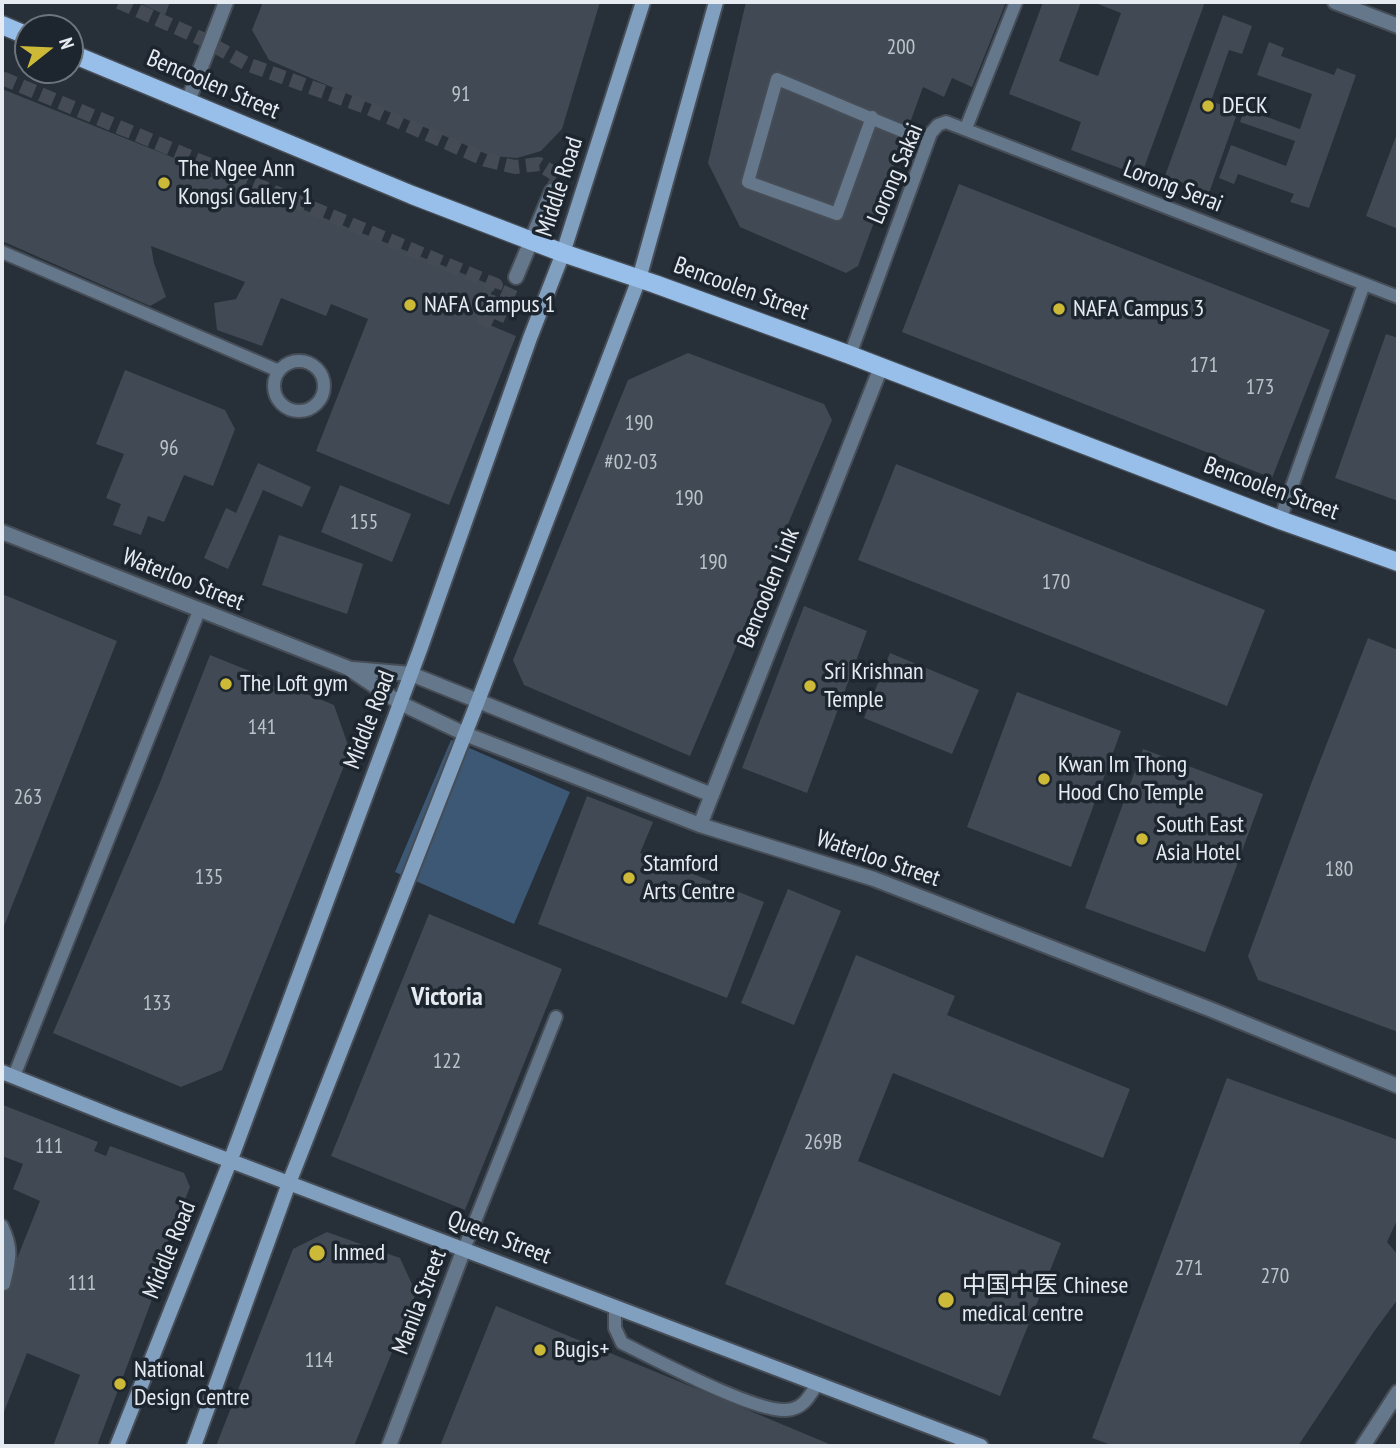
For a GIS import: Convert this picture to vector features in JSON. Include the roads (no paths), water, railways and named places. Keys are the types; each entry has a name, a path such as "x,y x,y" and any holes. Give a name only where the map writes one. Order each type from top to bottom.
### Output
{"main road":[{"name":"Middle Road","path":"117,1446 231,1159 411,674 530,338 563,253 643,2"},
{"path":"194,1446 289,1183 478,701 639,279 716,2"},
{"name":"Bencoolen Street","path":"84,59 412,195 563,253 850,355 1280,520 1398,562"},
{"name":"Queen Street","path":"8,1074 817,1384 953,1442 981,1446"}],"street":[{"path":"188,102 226,2"},
{"path":"1335,2 1360,6 1398,26"},
{"path":"516,277 552,191"},
{"name":"Bencoolen Link","path":"699,825 881,367"},
{"name":"Waterloo Street","path":"2,532 348,668 400,703 465,734 699,825 874,879 1212,1010 1398,1086"},
{"name":"Waterloo Street","path":"348,668 411,674 712,794"},
{"name":"Manila Street","path":"389,1446 464,1249"},
{"path":"1363,1446 1398,1392"}],"lane":[{"name":"Lorong Sakai","path":"850,355 934,128 941,122 966,128 1016,2"},
{"path":"872,117 837,214 748,183 777,79 872,117 928,141"},
{"name":"Lorong Serai","path":"966,128 1398,297"},
{"path":"2,252 34,261 279,371"},
{"path":"1280,520 1364,284"},
{"path":"292,362 309,363 321,374 324,382 321,399 308,409 292,410 285,407 275,394 274,386 279,371 292,362"},
{"path":"8,1074 199,611"},
{"name":"Manila Street","path":"464,1249 556,1017"},
{"path":"2,1226 11,1256 4,1284"},
{"path":"615,1307 615,1328 622,1343 726,1396 785,1410 805,1403 817,1384"}],"tunnel":[{"path":"119,2 202,39 247,64 368,108 486,160 515,167 539,164 558,176 552,191"},
{"path":"2,78 496,285 484,319 495,324 516,277"}],"place":[{"name":"DECK","path":"1208,106"},
{"name":"The Ngee Ann Kongsi Gallery 1","path":"164,183"},
{"name":"NAFA Campus 1","path":"410,305"},
{"name":"NAFA Campus 3","path":"1059,309"},
{"name":"The Loft gym","path":"226,684"},
{"name":"Sri Krishnan Temple","path":"810,686"},
{"name":"Kwan Im Thong Hood Cho Temple","path":"1044,779"},
{"name":"South East Asia Hotel","path":"1142,839"},
{"name":"Stamford Arts Centre","path":"629,878"},
{"name":"Inmed","path":"317,1253"},
{"name":"中国中医 Chinese medical centre","path":"946,1300"},
{"name":"Bugis+","path":"540,1350"},
{"name":"National Design Centre","path":"120,1384"}],"district":[{"name":"Victoria","path":"447,998"}]}
